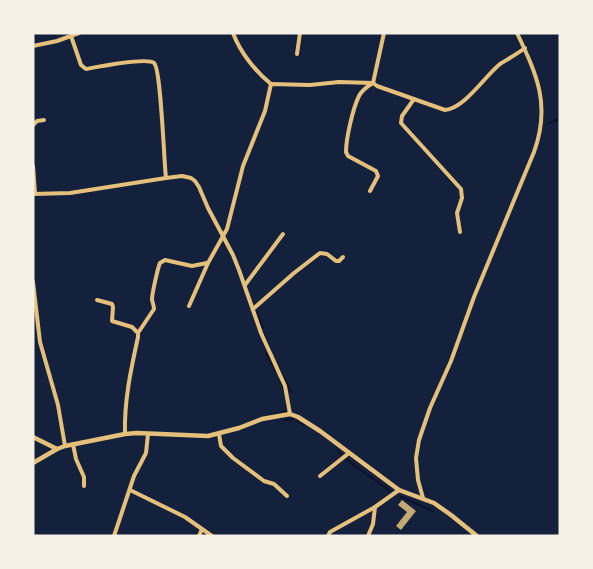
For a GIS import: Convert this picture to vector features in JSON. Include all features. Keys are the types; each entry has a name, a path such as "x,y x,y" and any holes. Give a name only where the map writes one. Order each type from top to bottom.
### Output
{"street":[{"path":"33,46 79,33"},
{"path":"233,33 240,48 259,73 271,84 373,83 445,110 450,110 468,97 500,64 525,48"},
{"path":"297,54 300,33"},
{"path":"370,192 378,176 376,171 348,156 346,152 359,96 373,83 384,33"},
{"path":"423,498 418,480 416,458 419,440 536,146 541,128 543,101 540,87 517,33"},
{"path":"71,36 83,68 136,61 155,63 160,93 166,178"},
{"path":"189,306 208,263 227,229 243,166 266,111 271,84"},
{"path":"414,99 402,117 401,123 461,189 462,198 457,213 460,232"},
{"path":"33,125 37,121 44,120"},
{"path":"33,166 34,193 70,193 182,176 190,177 195,181 233,255 261,333 285,386 290,414"},
{"path":"245,286 283,234"},
{"path":"253,309 320,253 327,254 336,261 344,257"},
{"path":"125,434 126,400 138,333 154,309 152,297 158,265 162,261 192,266 208,263"},
{"path":"33,282 40,342 58,405 65,446"},
{"path":"97,300 112,304 112,321 132,327 138,333"},
{"path":"33,463 65,446 125,434 197,436 219,434 262,419 290,414 320,430 399,489 423,498 451,515 477,536"},
{"path":"114,536 134,476 146,453 148,434"},
{"path":"219,434 221,446 233,458 287,496"},
{"path":"33,437 57,449"},
{"path":"73,444 76,459 84,477 84,486"},
{"path":"320,476 349,453"},
{"path":"328,536 330,532 375,507 399,489"},
{"path":"130,490 186,517 212,536"},
{"path":"368,536 373,524 375,507"},
{"path":"199,536 202,529"}],"building":[{"path":"402,500 416,511 401,530 396,526 407,512 398,505"}],"waterway":[{"path":"549,123 560,119"},
{"path":"257,312 263,328"},
{"path":"264,334 271,351"},
{"path":"266,353 276,371"},
{"path":"277,365 291,392"},
{"path":"280,380 285,392"},
{"path":"265,417 288,411"},
{"path":"285,420 293,419"},
{"path":"297,421 304,425"},
{"path":"338,451 341,454"},
{"path":"347,460 390,491"},
{"path":"401,497 433,511"}]}
